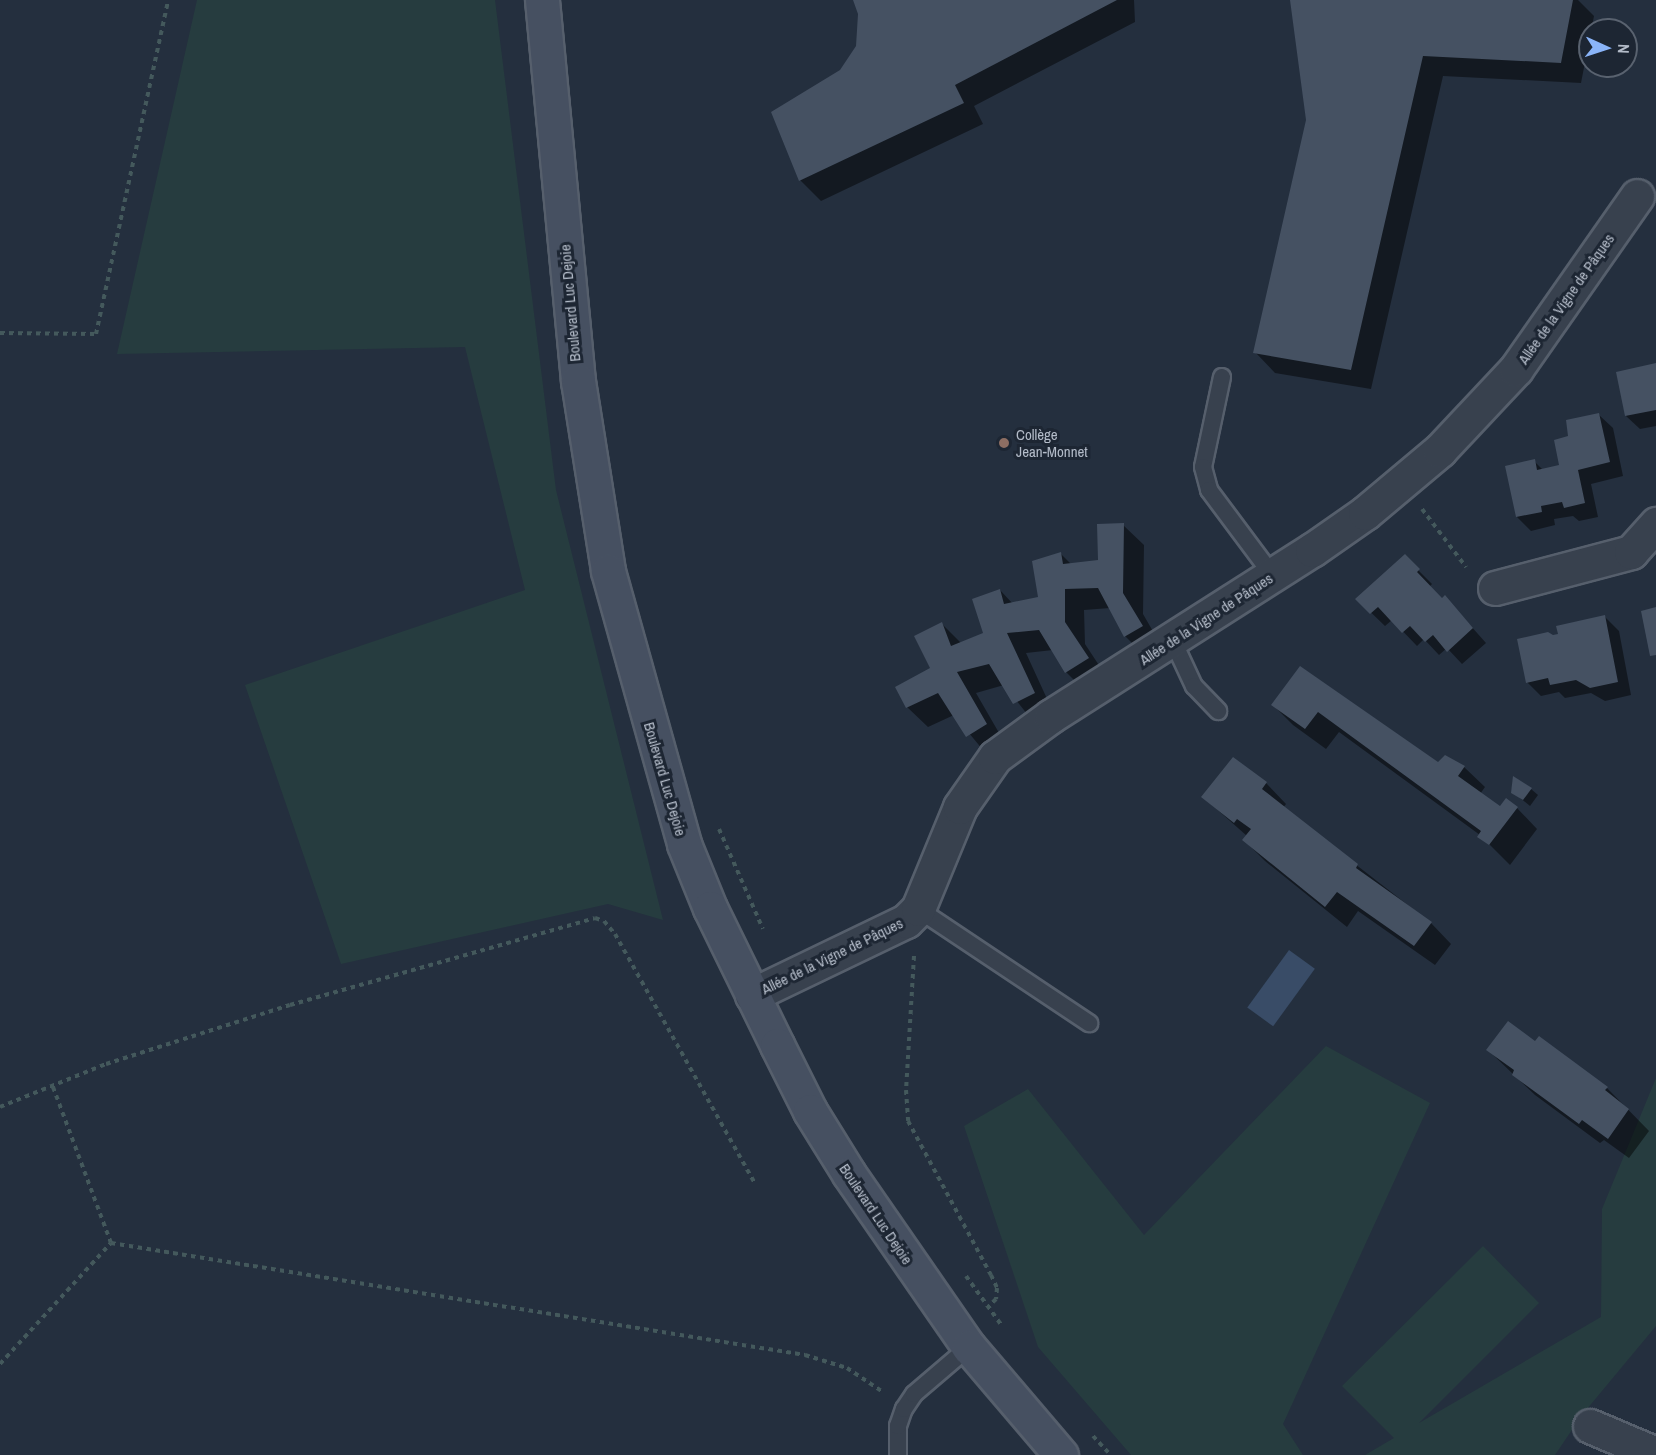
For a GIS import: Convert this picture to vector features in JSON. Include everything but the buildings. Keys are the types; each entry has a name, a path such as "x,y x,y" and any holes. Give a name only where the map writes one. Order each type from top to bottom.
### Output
{"main road":[{"name":"Boulevard Luc Dejoie","path":"542,0 578,381 608,571 684,844 752,995 810,1111 843,1165 969,1347 1061,1455"}],"street":[{"name":"Allée de la Vigne de Pâques","path":"752,995 912,915 960,807 995,757 1051,716 1173,641 1365,513 1440,450 1516,369 1637,196"},
{"path":"1495,588 1631,552 1656,524"},
{"path":"1590,1426 1656,1454"}],"lane":[{"path":"1222,377 1203,467 1209,490 1272,576"},
{"path":"1173,641 1194,686 1218,711"},
{"path":"912,915 1089,1023"},
{"path":"898,1455 898,1426 914,1394 969,1347"}],"path":[{"path":"0,333 96,334 168,0"},
{"path":"1402,482 1475,580 1495,588"},
{"path":"717,824 766,937"},
{"path":"912,915 915,945 906,1090 908,1121 997,1288 996,1299 988,1306"},
{"path":"0,1107 105,1064 290,1005 595,918 604,921 615,934 754,1182"},
{"path":"53,1087 111,1243"},
{"path":"0,1364 111,1243"},
{"path":"111,1243 805,1355 848,1368 904,1410"},
{"path":"958,1266 1009,1336"},
{"path":"1087,1429 1111,1455"}],"green space":[{"path":"197,0 495,0 556,490 663,920 608,904 341,964 245,685 525,590 465,347 117,354"},
{"path":"1326,1046 1430,1103 1283,1424 1303,1455 1131,1455 1038,1347 964,1126 1028,1089 1144,1235"},
{"path":"1656,1078 1656,1326 1582,1415 1555,1455 1365,1455 1394,1438 1342,1386 1483,1246 1539,1303 1419,1423 1601,1317 1602,1209"}],"water":[{"path":"1289,950 1315,969 1273,1026 1247,1007"}],"place":[{"name":"Collège Jean-Monnet","path":"1004,443"}]}
